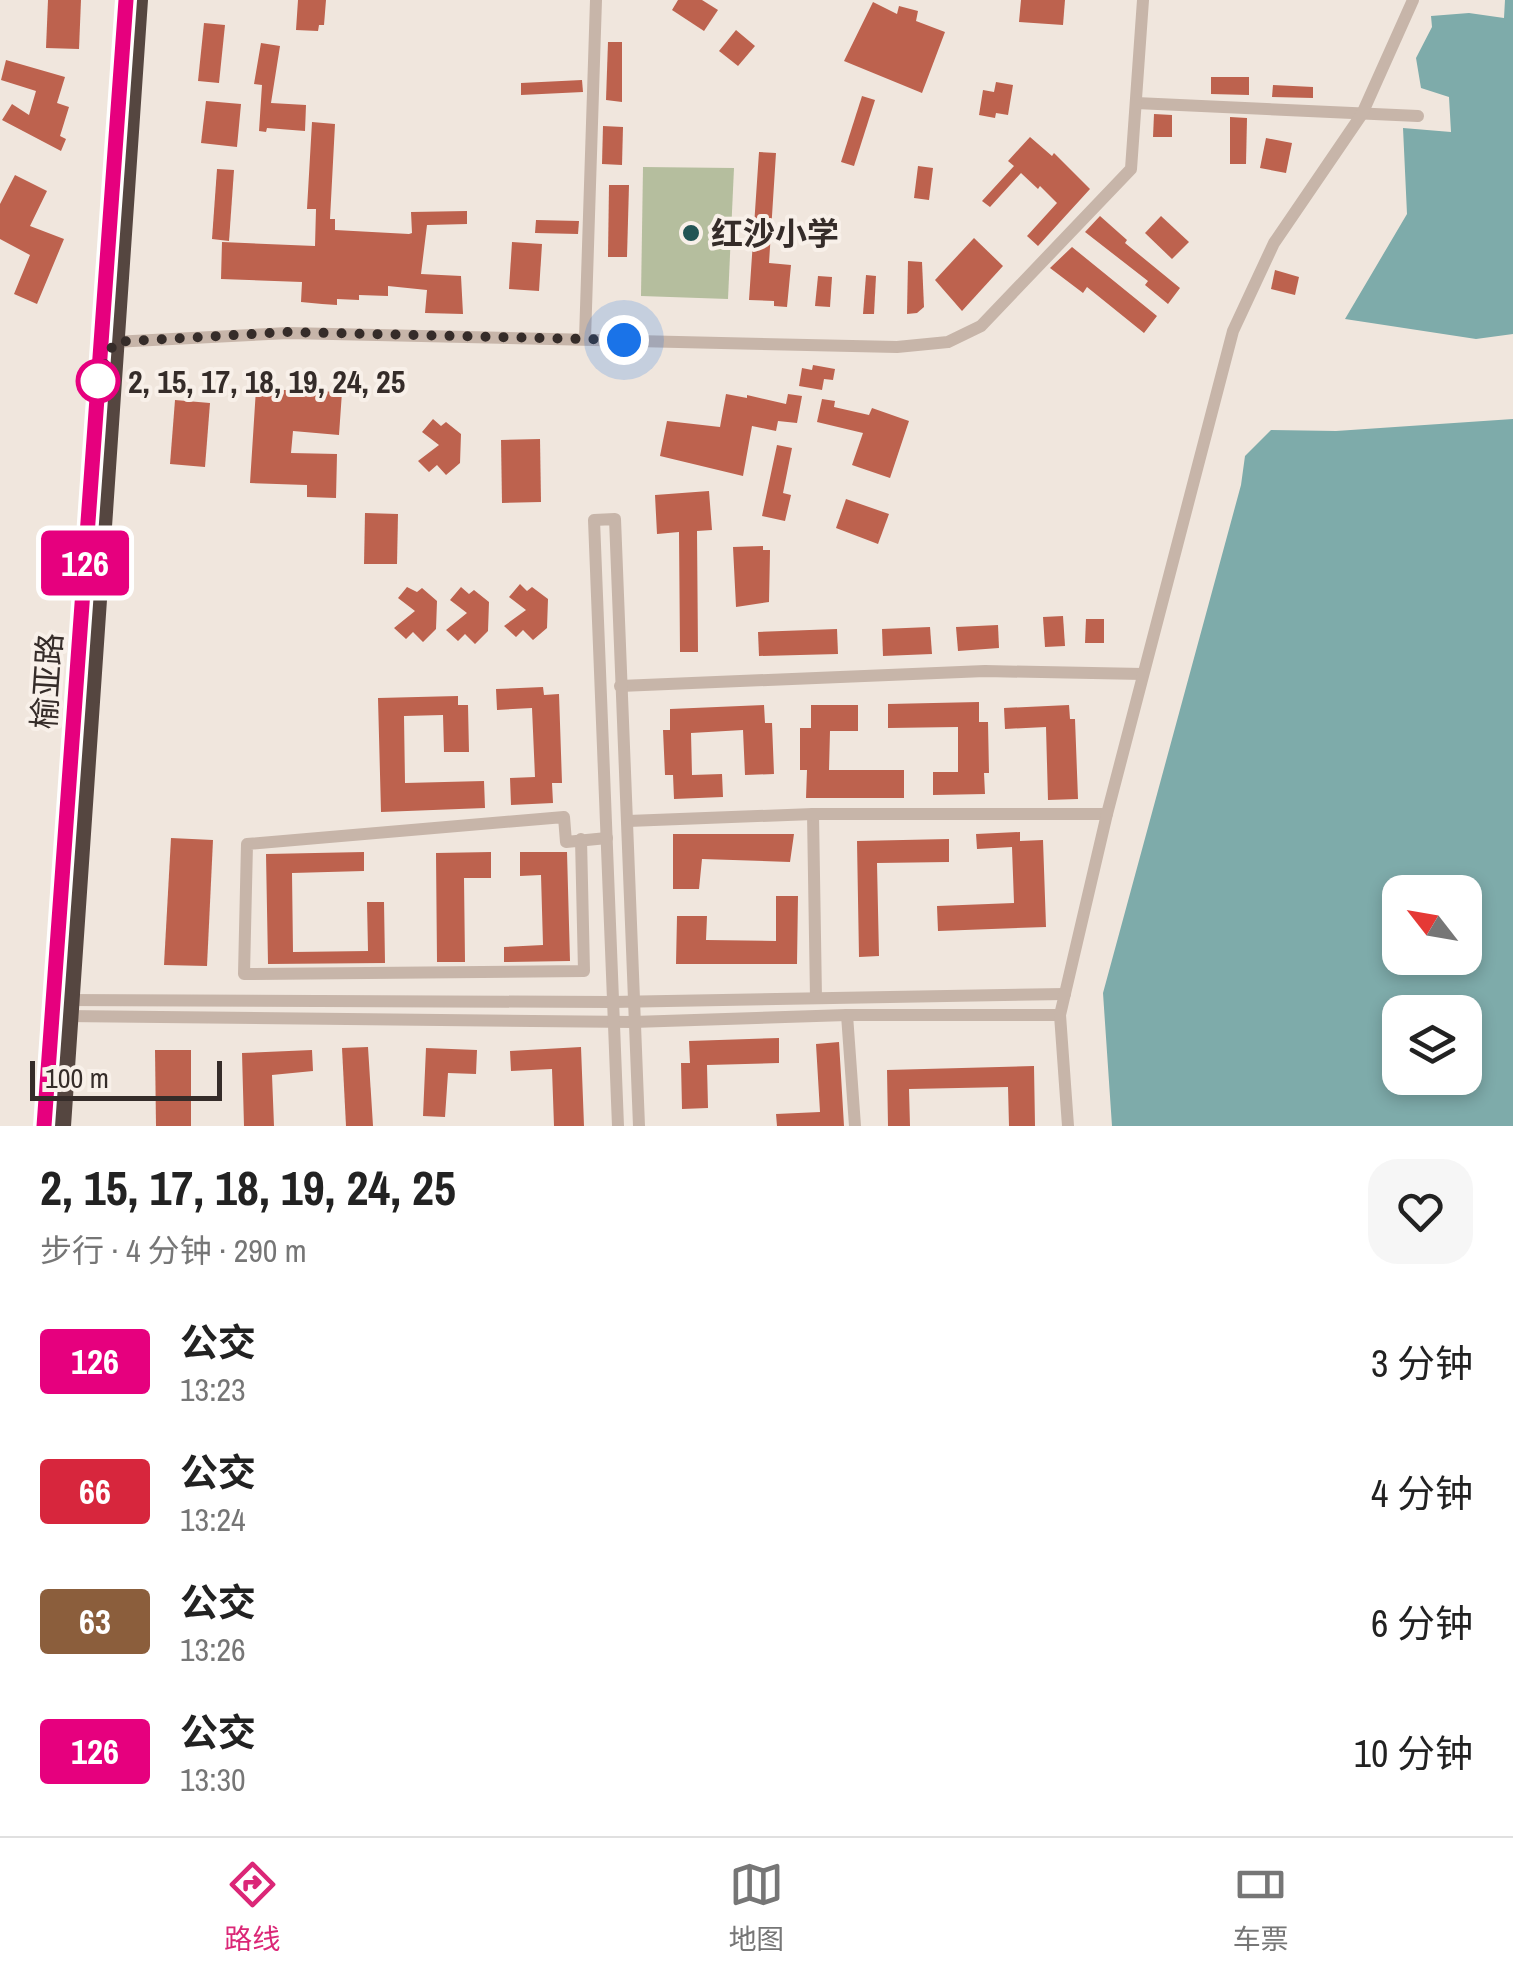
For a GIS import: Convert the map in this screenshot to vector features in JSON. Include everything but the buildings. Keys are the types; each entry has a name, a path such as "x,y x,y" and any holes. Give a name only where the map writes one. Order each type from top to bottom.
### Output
{"highway":[{"name":"榆亚路","path":"62,1126 62,1008 126,0"},
{"name":"榆亚路","path":"44,1126 62,1008 139,0"}],"street":[{"path":"585,340 596,0"},
{"path":"114,342 288,332 897,347 948,342 981,326 1131,169 1143,0"},
{"path":"1068,1126 1060,1015 1106,814 1232,331 1274,244 1362,114 1413,0"},
{"path":"1136,103 1418,116"},
{"path":"618,1126 594,520 615,519 639,1126"},
{"path":"620,686 937,672 1143,674"},
{"path":"628,820 813,814 1106,814"},
{"path":"813,814 816,998"},
{"path":"581,840 584,971 244,974 248,844 564,816 566,842 581,840 606,838"},
{"path":"62,1008 1065,994"},
{"path":"62,1008 633,1022 847,1015 1060,1015"},
{"path":"847,1015 854,1126"}],"green space":[{"path":"643,167 734,168 728,299 641,296"}],"water":[{"path":"1505,0 1513,0 1513,334 1476,339 1345,319 1407,214 1403,128 1451,132 1449,97 1421,88 1416,58 1432,27 1431,16 1469,13 1504,18"},
{"path":"1513,419 1513,1126 1112,1126 1103,993 1241,485 1245,456 1271,430 1336,431"}],"bus line":[{"name":"126","path":"44,1126 126,0"}],"place":[{"name":"红沙小学","path":"691,233"},
{"name":"2, 15, 17, 18, 19, 24, 25","path":"98,381"}],"route":[{"path":"98,381 114,342 288,332 624,340"}]}
